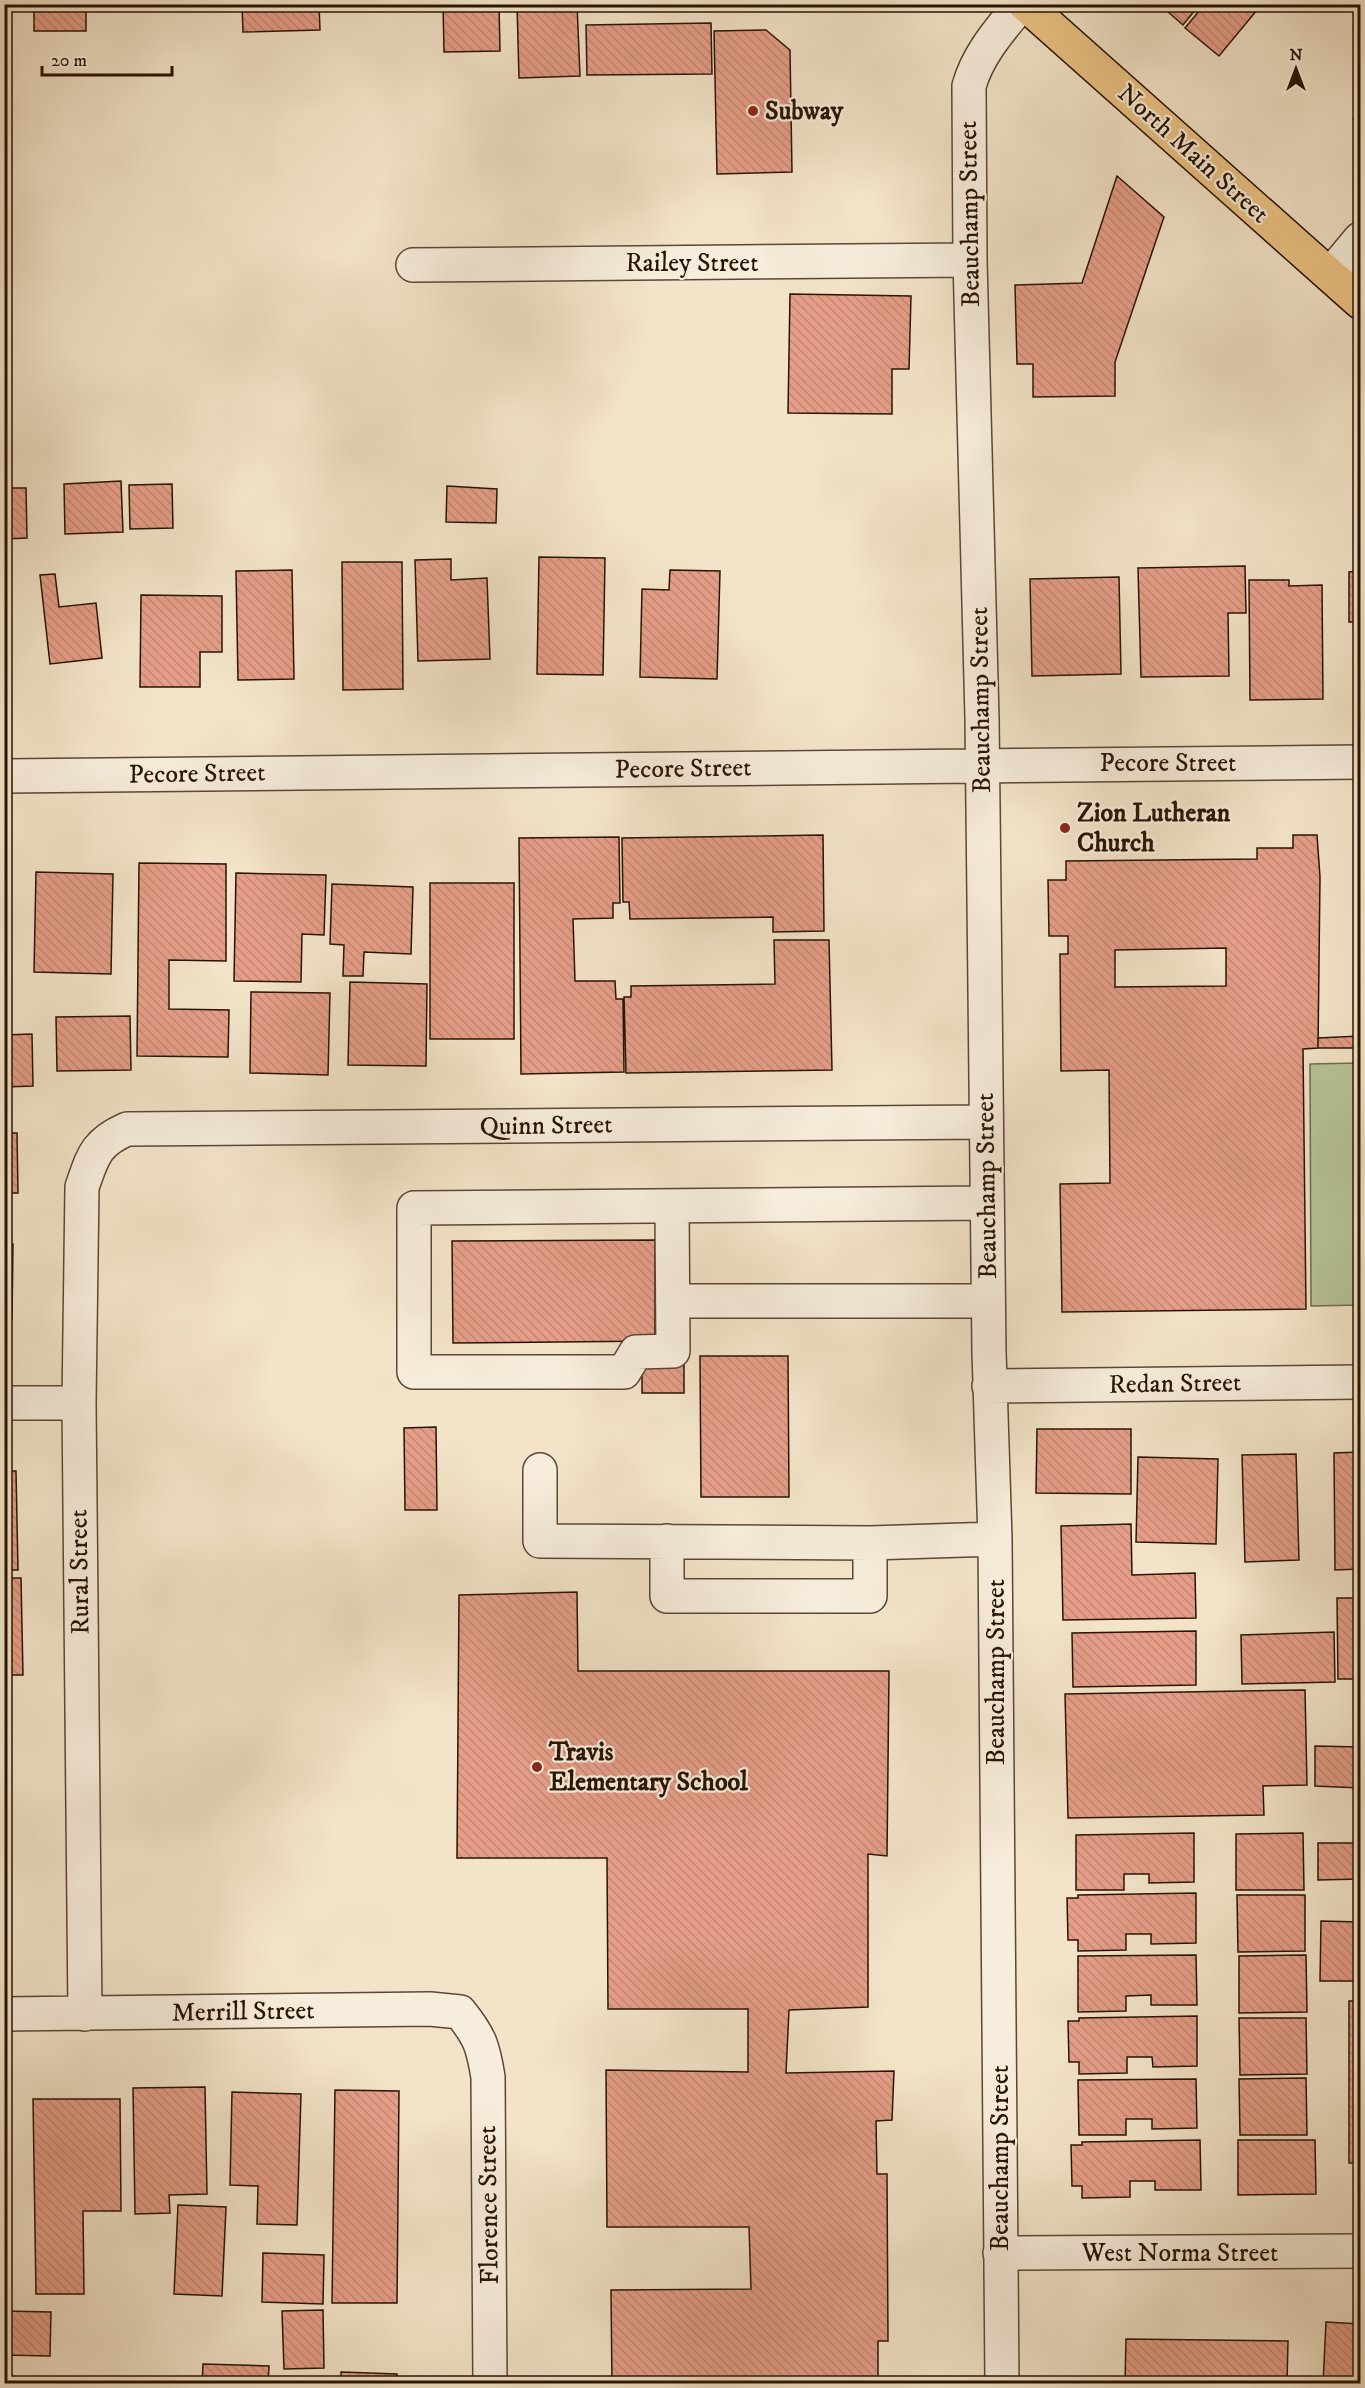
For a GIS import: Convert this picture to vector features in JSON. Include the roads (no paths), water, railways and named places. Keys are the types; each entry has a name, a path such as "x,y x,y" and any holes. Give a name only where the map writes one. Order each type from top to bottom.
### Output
{"main road":[{"name":"North Main Street","path":"1023,4 1360,302"}],"street":[{"name":"Beauchamp Street","path":"1002,2384 995,1539 989,1386 982,765 970,260 969,86 973,70 985,49 1023,4"},
{"path":"1330,276 1360,239"},
{"name":"Railey Street","path":"413,265 970,260"},
{"name":"Pecore Street","path":"4,776 1360,762"},
{"name":"Quinn Street","path":"107,1137 127,1129 986,1122"},
{"name":"Rural Street","path":"85,2014 79,1403 82,1187 93,1156 107,1137"},
{"path":"672,1206 673,1351 636,1352 624,1372 414,1372 414,1208 987,1203"},
{"path":"673,1301 988,1301"},
{"name":"Redan Street","path":"989,1386 1360,1382"},
{"path":"4,1403 79,1403"},
{"path":"540,1470 540,1541 870,1543 995,1539"},
{"path":"667,1541 667,1596 870,1596 870,1543"},
{"name":"Merrill Street","path":"4,2014 430,2009 460,2012 474,2029"},
{"name":"Florence Street","path":"474,2029 483,2045 488,2077 490,2384"},
{"name":"West Norma Street","path":"1000,2253 1360,2251"}],"place":[{"name":"Subway","path":"753,111"},
{"name":"Zion Lutheran Church","path":"1065,828"},
{"name":"Travis Elementary School","path":"537,1767"}]}
